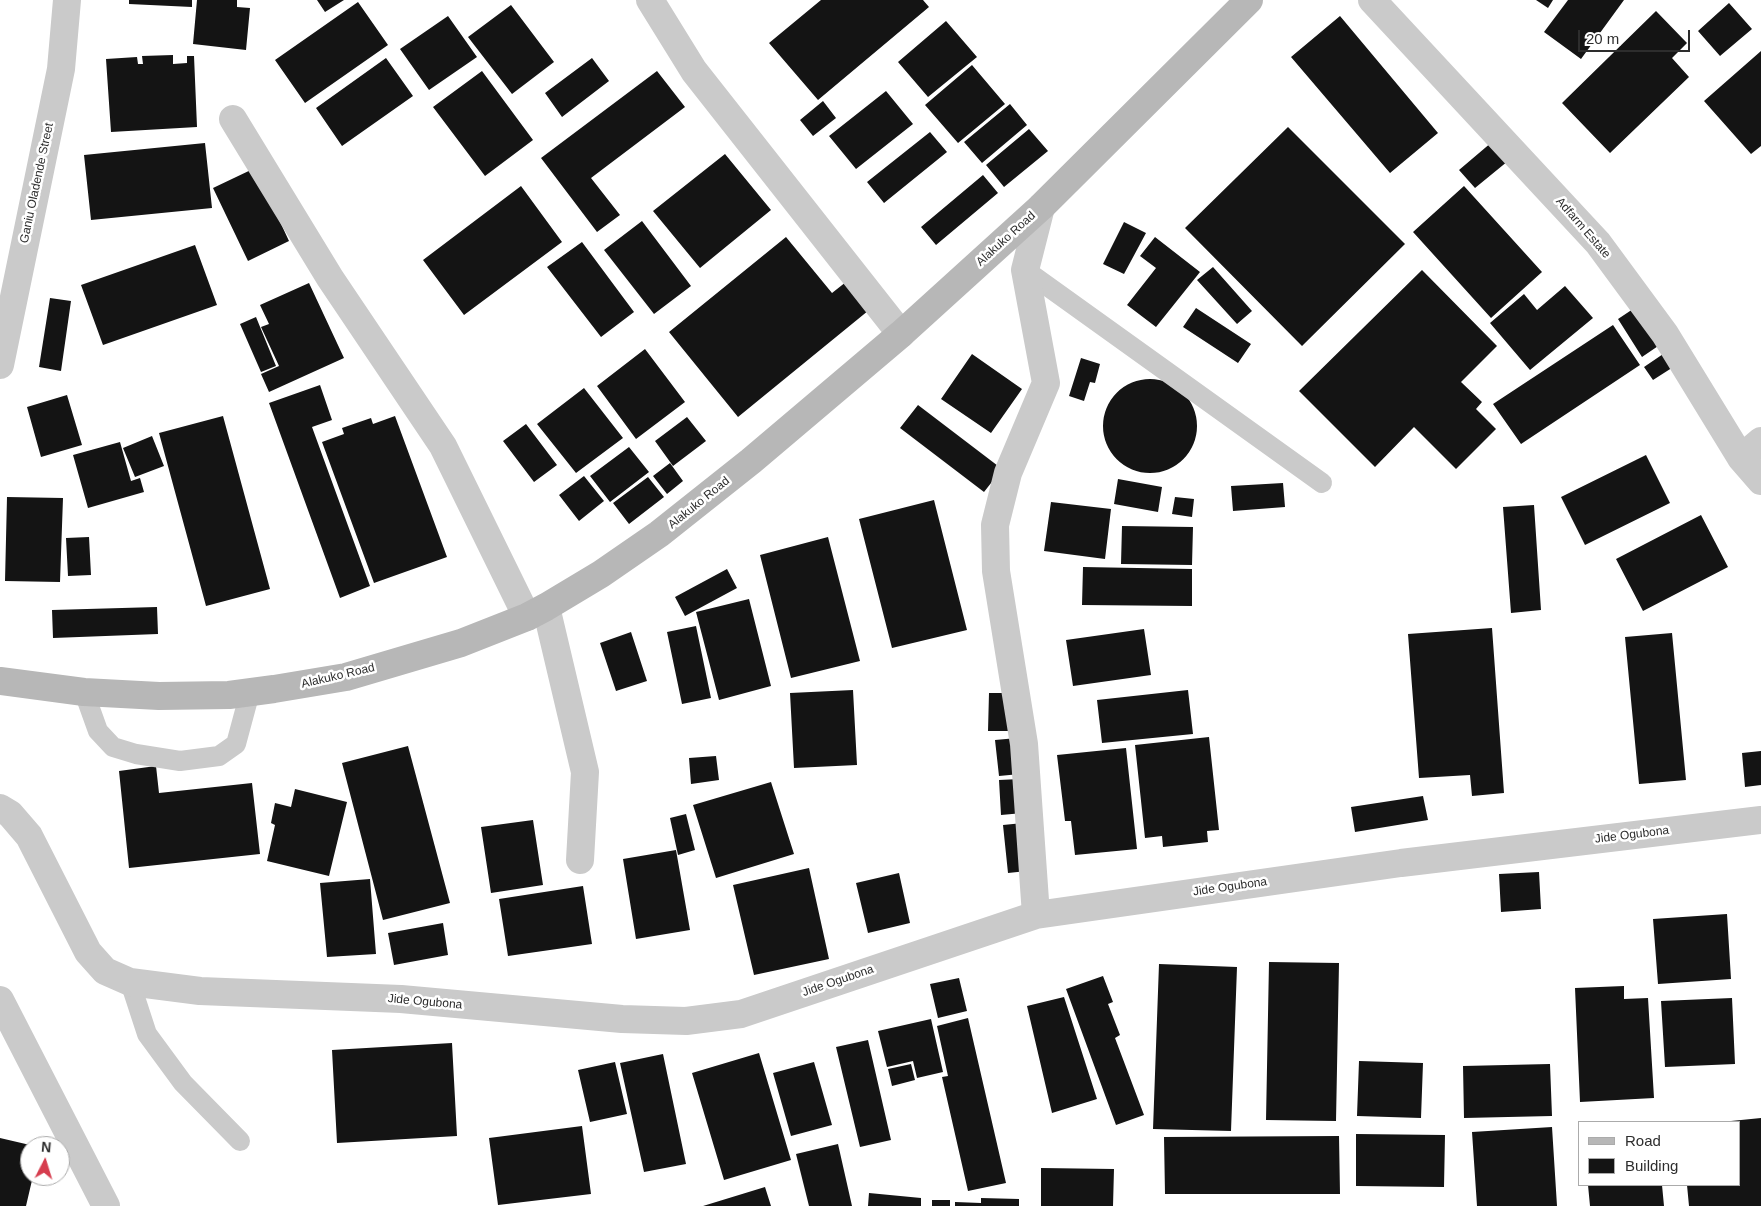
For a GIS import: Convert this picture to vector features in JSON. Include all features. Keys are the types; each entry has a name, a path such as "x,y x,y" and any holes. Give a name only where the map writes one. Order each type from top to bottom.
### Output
{"main road":[{"name":"Alakuko Road","path":"0,682 84,692 159,696 229,695 346,677 460,643 537,612 601,574 659,534 751,461 901,334 1041,207 1249,0"}],"street":[{"name":"Ganiu Oladende Street","path":"0,365 61,69 67,0"},
{"path":"650,0 694,71 901,334"},
{"name":"Adfarm Estate","path":"1372,0 1598,242 1665,334 1741,458 1761,481"},
{"path":"233,119 330,278 443,446 537,612 585,772 580,860"},
{"path":"1036,915 1024,744 996,571 995,525 1008,473 1046,383 1025,270 1041,207"},
{"path":"1741,458 1761,441"},
{"name":"Jide Ogubona","path":"0,808 10,814 29,836 88,952 105,971 130,982 200,991 401,999 622,1019 686,1021 742,1014 1036,915 1401,863 1761,820"},
{"path":"0,1000 106,1206"}],"lane":[{"path":"1025,270 1322,483"},
{"path":"84,692 98,731 113,748 136,754 180,761 220,756 236,744 250,692"},
{"path":"130,982 148,1034 183,1083 240,1141"}],"building":[{"path":"129,0 192,0 192,7 129,4"},
{"path":"197,0 237,0 237,7 250,8 246,50 193,44"},
{"path":"317,0 344,0 325,12"},
{"path":"821,0 923,0 929,7 818,100 769,43"},
{"path":"1536,0 1553,0 1548,8"},
{"path":"1568,0 1624,0 1581,59 1544,32"},
{"path":"358,2 388,45 305,103 275,60"},
{"path":"1729,3 1752,29 1720,56 1698,31"},
{"path":"511,5 554,62 512,94 468,37"},
{"path":"1656,11 1687,43 1672,58 1689,77 1610,153 1562,103"},
{"path":"448,16 477,57 429,90 400,49"},
{"path":"1340,16 1438,133 1390,173 1291,57"},
{"path":"946,21 977,57 928,97 898,62"},
{"path":"1761,51 1761,146 1751,154 1704,101"},
{"path":"173,55 173,64 187,63 187,56 194,56 197,127 111,132 106,59 137,57 138,64 143,64 142,56"},
{"path":"386,58 413,96 342,146 316,108"},
{"path":"592,58 609,81 562,117 545,93"},
{"path":"972,65 1005,104 958,143 925,105"},
{"path":"482,71 533,140 485,176 433,107"},
{"path":"657,71 685,107 591,178 620,215 597,232 541,158"},
{"path":"886,91 913,124 856,169 829,136"},
{"path":"823,101 836,118 813,136 800,120"},
{"path":"1010,104 1027,125 982,163 964,142"},
{"path":"1288,127 1405,244 1302,346 1185,228"},
{"path":"1029,129 1048,151 1004,187 986,165"},
{"path":"930,132 947,152 884,203 867,182"},
{"path":"1492,142 1508,161 1475,188 1459,170"},
{"path":"205,143 212,208 91,220 84,155"},
{"path":"725,154 771,210 700,268 653,211"},
{"path":"255,168 289,241 248,261 213,188"},
{"path":"983,175 998,193 936,245 921,227"},
{"path":"521,186 562,242 464,315 423,260"},
{"path":"1464,186 1542,272 1491,318 1413,232"},
{"path":"642,221 691,286 654,314 604,250"},
{"path":"1124,222 1146,233 1124,274 1103,264"},
{"path":"786,237 832,293 851,278 874,306 738,417 669,332"},
{"path":"1155,237 1200,272 1156,327 1127,305 1156,268 1140,256"},
{"path":"582,242 634,312 601,337 547,267"},
{"path":"195,245 217,305 103,345 81,285"},
{"path":"1213,267 1252,311 1237,324 1197,280"},
{"path":"1422,270 1497,346 1461,382 1482,402 1476,409 1496,429 1456,469 1414,427 1375,467 1299,391"},
{"path":"309,283 344,358 269,392 261,374 279,366 261,327 269,324 260,305"},
{"path":"1565,286 1593,318 1530,370 1490,323 1524,294 1537,310"},
{"path":"50,298 71,301 61,371 39,367"},
{"path":"1639,305 1664,342 1642,357 1618,319"},
{"path":"1196,308 1251,344 1238,363 1183,327"},
{"path":"256,317 276,366 261,372 240,324"},
{"path":"1613,325 1640,365 1521,444 1493,404"},
{"path":"645,349 685,402 636,439 597,386"},
{"path":"1669,350 1678,364 1653,380 1644,367"},
{"path":"972,354 1022,389 991,433 941,399"},
{"path":"1081,358 1100,364 1095,383 1090,382 1084,401 1069,396"},
{"path":"1150,379 1168,383 1183,393 1193,408 1197,426 1193,444 1183,459 1168,469 1150,473 1132,469 1117,459 1107,444 1103,426 1107,408 1117,393 1132,383"},
{"path":"320,385 332,420 312,427 370,586 340,598 269,403"},
{"path":"584,388 623,438 576,473 537,424"},
{"path":"67,395 82,445 41,457 27,407"},
{"path":"918,405 1002,469 984,492 900,428"},
{"path":"223,416 270,589 206,606 159,433"},
{"path":"395,416 447,557 374,583 322,442 344,434 342,428 371,418 373,424"},
{"path":"687,417 706,441 673,466 655,441"},
{"path":"526,424 557,465 534,482 503,441"},
{"path":"152,436 164,466 135,477 123,448"},
{"path":"120,442 131,481 140,478 144,492 88,508 73,455"},
{"path":"629,447 649,472 610,502 590,476"},
{"path":"1646,455 1670,503 1585,545 1561,497"},
{"path":"670,463 683,481 667,494 653,476"},
{"path":"584,476 604,501 579,521 559,495"},
{"path":"648,477 664,497 629,524 613,503"},
{"path":"1118,479 1162,487 1158,512 1114,504"},
{"path":"1283,483 1285,507 1233,511 1231,486"},
{"path":"7,497 63,498 60,582 5,581"},
{"path":"1175,497 1194,499 1192,517 1172,514"},
{"path":"934,500 967,630 892,648 859,519"},
{"path":"1051,502 1111,509 1105,559 1044,551"},
{"path":"1534,505 1541,610 1511,613 1503,507"},
{"path":"1701,515 1728,567 1643,611 1616,559"},
{"path":"1122,526 1193,527 1192,565 1121,564"},
{"path":"89,537 91,575 68,576 66,538"},
{"path":"828,537 860,661 791,678 760,555"},
{"path":"1083,567 1192,569 1192,606 1082,605"},
{"path":"727,569 737,588 685,616 675,597"},
{"path":"749,599 771,686 719,700 696,612"},
{"path":"157,607 158,634 53,638 52,610"},
{"path":"696,626 711,698 682,704 667,632"},
{"path":"1492,628 1504,793 1472,796 1470,775 1419,778 1408,634"},
{"path":"1144,629 1151,675 1073,686 1066,640"},
{"path":"631,632 647,681 616,691 600,643"},
{"path":"1672,633 1686,780 1639,784 1625,637"},
{"path":"853,690 857,765 794,768 790,693"},
{"path":"1188,690 1193,734 1102,743 1097,700"},
{"path":"989,693 1013,693 1012,731 988,731"},
{"path":"1209,737 1219,830 1207,831 1208,842 1163,847 1162,836 1145,838 1135,745"},
{"path":"1017,738 1020,774 999,776 995,740"},
{"path":"408,746 450,903 383,920 342,763"},
{"path":"1126,748 1137,849 1075,855 1071,821 1065,821 1057,755"},
{"path":"1761,751 1761,785 1745,787 1742,753"},
{"path":"716,756 719,780 691,784 689,758"},
{"path":"156,766 159,793 252,783 260,854 129,868 119,771"},
{"path":"1020,779 1023,813 1001,815 999,780"},
{"path":"771,782 794,854 716,878 693,805"},
{"path":"295,789 347,802 329,876 267,861 275,825 271,823 275,803 291,807"},
{"path":"1423,796 1428,820 1355,832 1351,807"},
{"path":"686,814 695,850 678,855 670,818"},
{"path":"533,820 543,885 491,893 481,827"},
{"path":"1023,823 1027,871 1008,873 1003,825"},
{"path":"676,850 690,930 636,939 623,859"},
{"path":"809,868 829,959 754,975 733,885"},
{"path":"1539,872 1541,909 1501,912 1499,874"},
{"path":"899,873 910,923 868,933 856,883"},
{"path":"370,879 376,954 327,957 320,883"},
{"path":"583,886 592,944 508,956 499,899"},
{"path":"1727,914 1731,979 1658,984 1653,919"},
{"path":"443,923 448,955 394,965 388,933"},
{"path":"1269,962 1339,963 1336,1121 1266,1120"},
{"path":"1159,964 1237,967 1231,1131 1153,1129"},
{"path":"1103,976 1113,1002 1108,1004 1120,1035 1115,1038 1144,1115 1116,1125 1066,989"},
{"path":"959,978 967,1011 938,1018 930,984"},
{"path":"1624,986 1624,999 1648,998 1654,1098 1580,1102 1575,988"},
{"path":"1064,997 1097,1099 1052,1113 1027,1006"},
{"path":"1732,998 1735,1064 1665,1067 1661,1001"},
{"path":"968,1018 1006,1183 968,1191 942,1077 948,1076 937,1026"},
{"path":"931,1019 943,1072 917,1078 913,1061 887,1067 878,1031"},
{"path":"868,1040 891,1140 860,1147 836,1047"},
{"path":"452,1043 457,1136 337,1143 332,1050"},
{"path":"759,1053 791,1160 724,1180 692,1073"},
{"path":"663,1054 686,1164 644,1172 620,1063"},
{"path":"1359,1061 1423,1063 1421,1118 1357,1116"},
{"path":"615,1062 627,1114 590,1122 578,1070"},
{"path":"814,1062 832,1125 791,1136 773,1073"},
{"path":"911,1064 915,1080 892,1086 888,1069"},
{"path":"1550,1064 1552,1116 1464,1118 1463,1066"},
{"path":"1761,1118 1761,1206 1689,1206 1687,1186 1741,1186 1741,1121 1731,1121"},
{"path":"582,1126 591,1194 498,1205 489,1138"},
{"path":"1552,1127 1557,1206 1477,1206 1472,1132"},
{"path":"1356,1134 1445,1135 1444,1187 1356,1186"},
{"path":"1339,1136 1340,1194 1165,1194 1164,1137"},
{"path":"0,1138 20,1143 20,1186 31,1186 26,1206 0,1206"},
{"path":"838,1144 852,1206 809,1206 796,1154"},
{"path":"1041,1168 1114,1169 1113,1206 1041,1206"},
{"path":"1588,1186 1662,1186 1664,1206 1590,1206"},
{"path":"765,1187 771,1206 703,1206"},
{"path":"869,1193 921,1198 921,1206 868,1206"},
{"path":"981,1198 1019,1199 1019,1206 955,1206 955,1202 981,1203"},
{"path":"932,1200 950,1200 950,1206 932,1206"}]}
